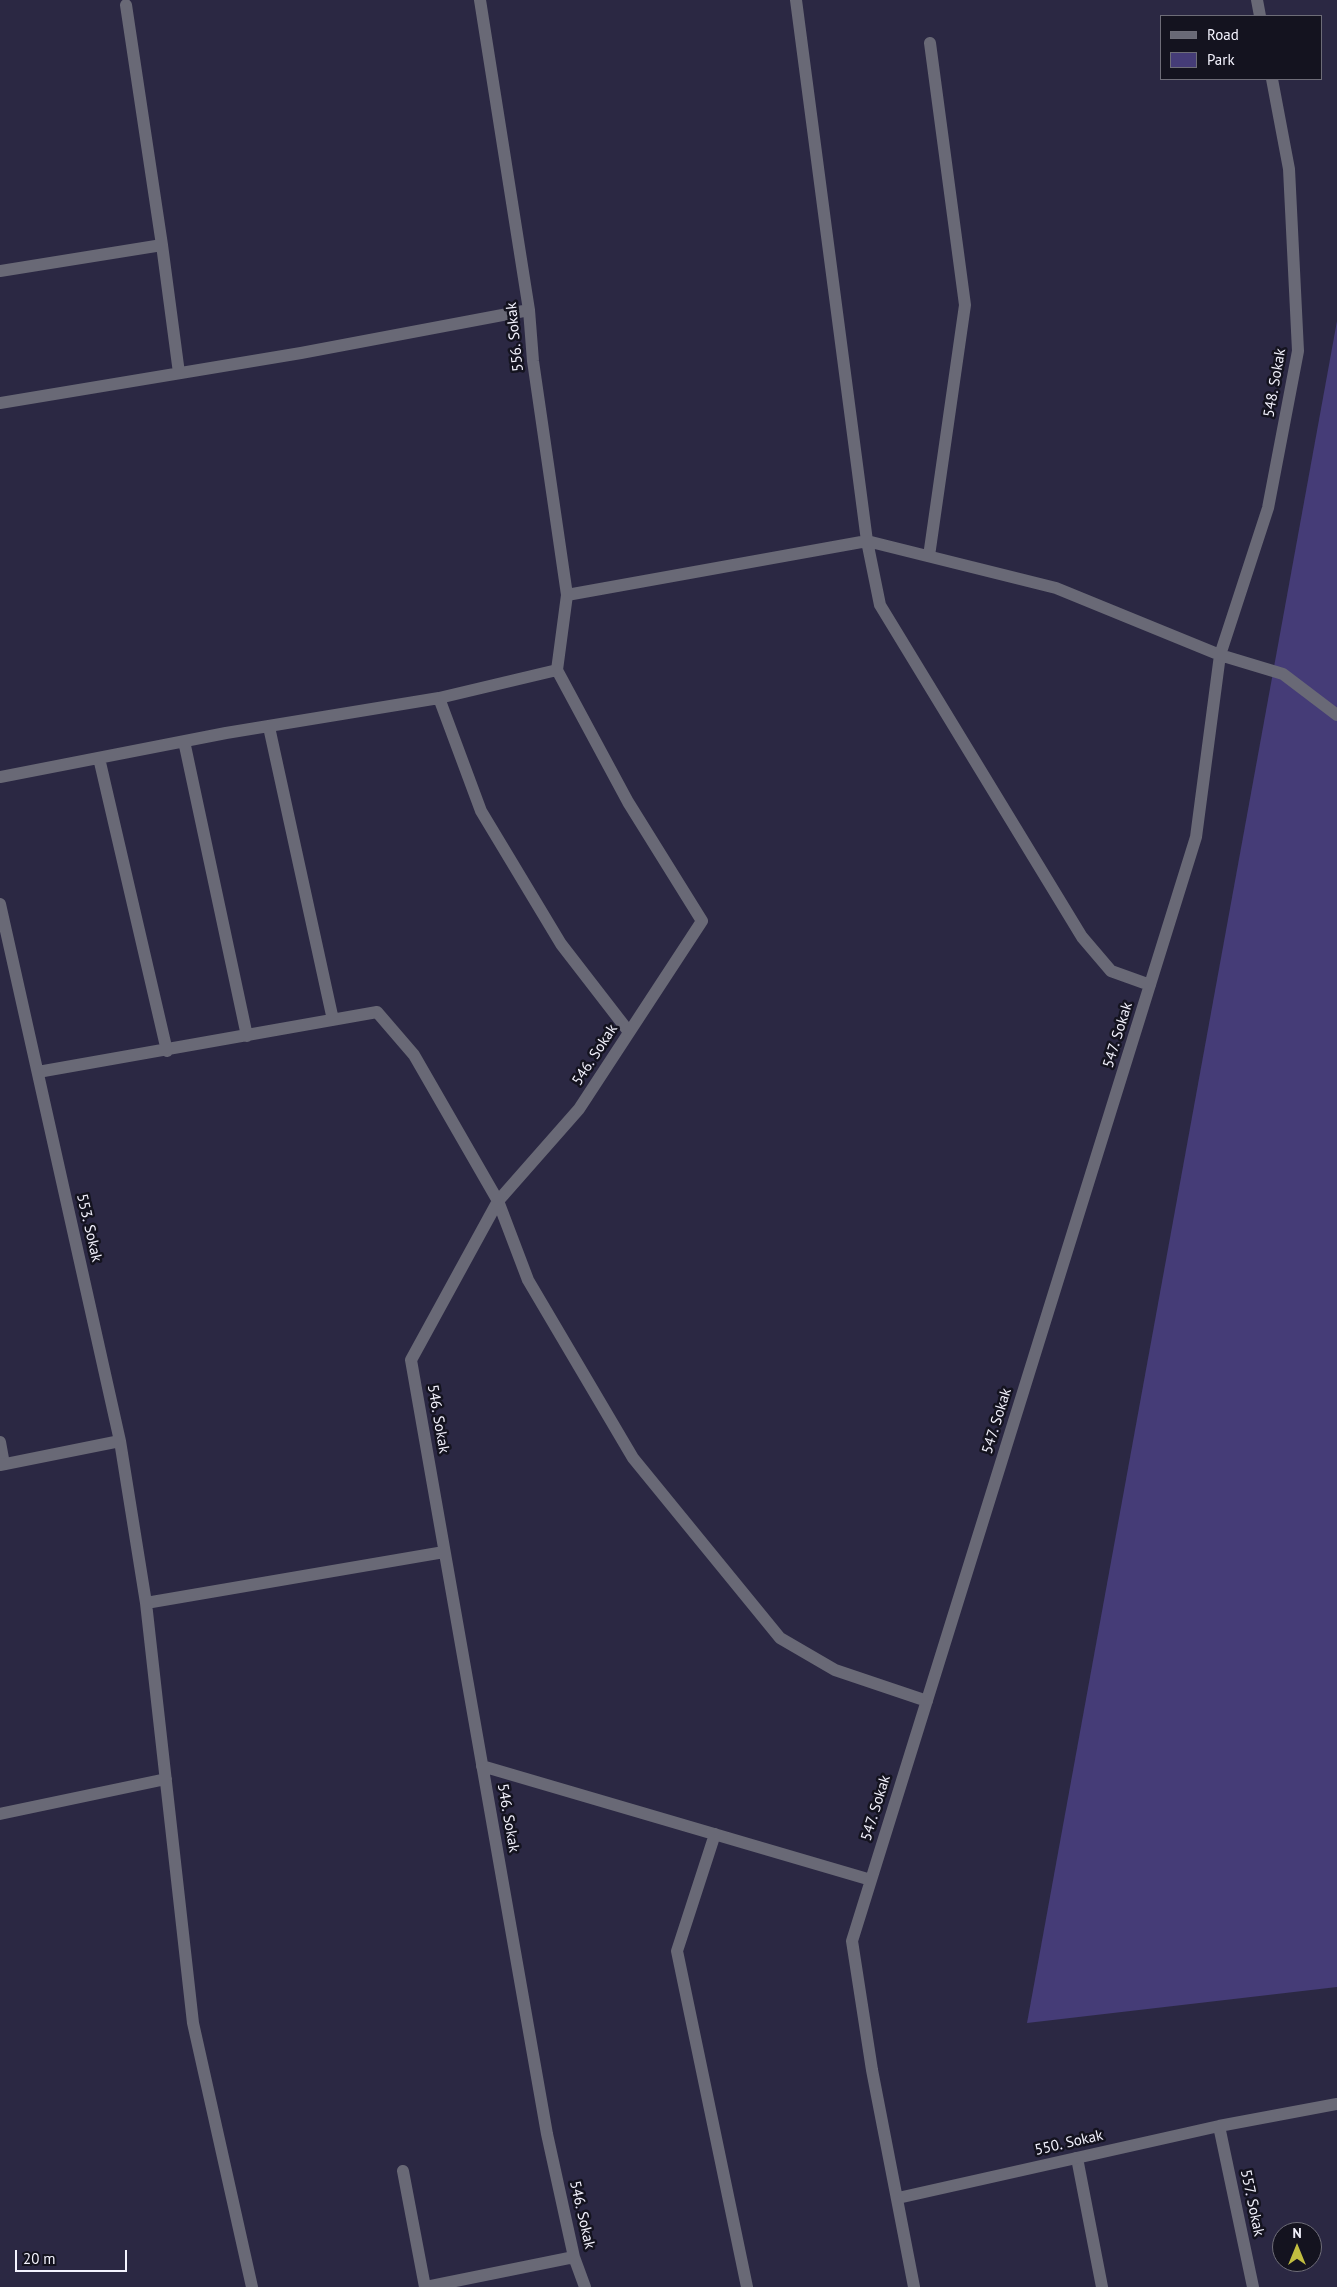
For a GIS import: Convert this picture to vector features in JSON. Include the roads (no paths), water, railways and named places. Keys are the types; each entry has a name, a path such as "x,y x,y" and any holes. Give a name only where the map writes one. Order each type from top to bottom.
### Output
{"street":[{"name":"556. Sokak","path":"480,0 529,310 533,361 567,595 557,670"},
{"path":"796,0 867,541 880,605 1082,937 1111,972 1150,985"},
{"path":"1257,0 1260,15"},
{"path":"126,5 179,373"},
{"path":"929,556 964,304 930,43"},
{"name":"548. Sokak","path":"1220,656 1268,508 1298,351 1288,169 1272,80"},
{"path":"0,271 162,245"},
{"path":"0,403 529,310"},
{"path":"567,595 867,541 1056,588 1220,656 1283,674 1337,714"},
{"name":"547. Sokak","path":"898,2198 872,2070 852,1941 1196,838 1220,656"},
{"path":"0,777 270,726 439,698 557,670"},
{"name":"546. Sokak","path":"557,670 628,802 702,921 579,1109 498,1202 411,1360 547,2134 574,2257 586,2287"},
{"path":"439,698 481,811 561,944 629,1032"},
{"path":"270,726 333,1020"},
{"path":"184,742 247,1036"},
{"path":"99,758 167,1051"},
{"name":"553. Sokak","path":"0,904 120,1441 146,1603 193,2023 252,2287"},
{"path":"38,1072 167,1051 377,1012 414,1055 498,1202 528,1280 633,1458 780,1638 836,1670 927,1701"},
{"path":"0,1442 2,1464 120,1441"},
{"path":"146,1603 444,1552"},
{"path":"482,1766 871,1880"},
{"path":"0,1814 166,1779"},
{"path":"715,1834 677,1951 747,2287"},
{"name":"550. Sokak","path":"898,2198 1219,2126 1337,2104"},
{"name":"557. Sokak","path":"1219,2126 1253,2287"},
{"path":"1078,2158 1102,2287"},
{"path":"404,2171 425,2287 574,2257"},
{"path":"898,2198 914,2287"}]}
